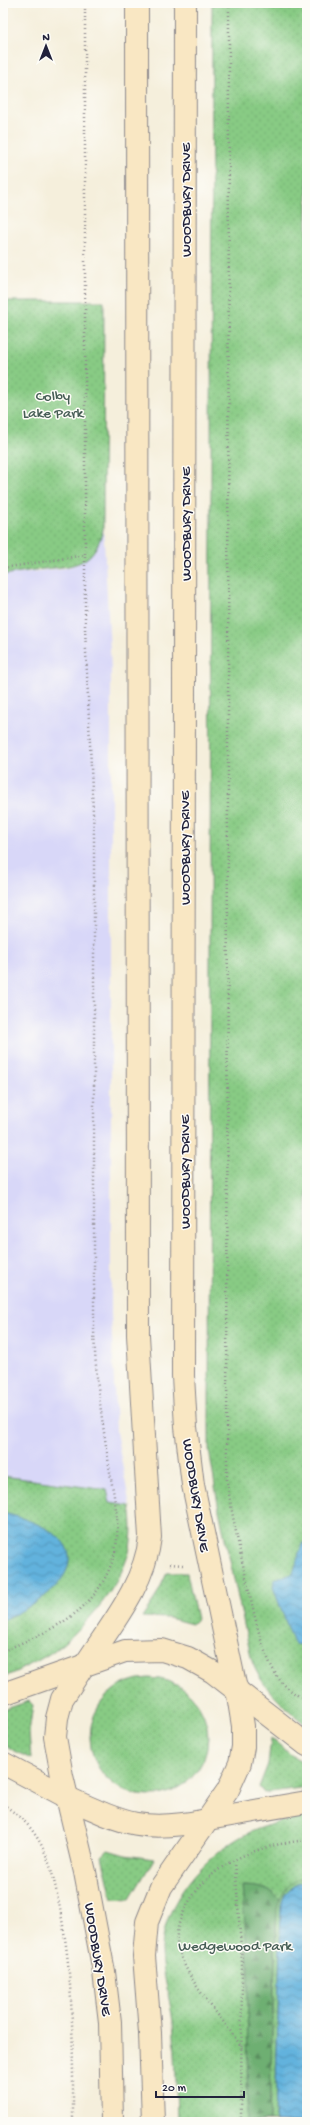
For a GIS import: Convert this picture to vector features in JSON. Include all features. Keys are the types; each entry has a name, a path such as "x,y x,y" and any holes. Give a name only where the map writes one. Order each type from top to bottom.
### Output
{"main road":[{"path":"84,1665 126,1602 139,1579 146,1558 150,1521 139,1378 137,1220 137,3"},
{"name":"WOODBURY DRIVE","path":"185,3 183,1376 190,1463 207,1560 243,1726 243,1747 240,1763 228,1790 207,1819"},
{"path":"3,1694 125,1651 144,1649 162,1650 196,1662 236,1689 307,1745"},
{"name":"WOODBURY DRIVE","path":"84,1665 62,1698 56,1725 57,1750 93,1913 106,1989 111,2047 112,2122"},
{"path":"3,1763 68,1798 110,1817 138,1825 170,1826 307,1802"},
{"path":"153,2122 150,2033 144,1956 147,1922 161,1888 207,1819"}],"path":[{"path":"3,1651 53,1628 80,1609 94,1595 103,1581 115,1550 118,1530 100,1404 94,1345 94,836 85,628 85,3"},
{"path":"229,3 228,1157 225,1429 227,1482 240,1552 255,1615 270,1663 285,1686 307,1701"},
{"path":"3,568 86,555"},
{"path":"115,1550 177,1565 240,1552"},
{"path":"3,1804 25,1822 36,1834 48,1860 57,1891 67,1946 71,1992 72,2122"},
{"path":"242,2048 194,1983 180,1955 176,1936 181,1919 197,1889 210,1875 234,1861 270,1846 307,1840"},
{"path":"234,1861 242,1947 241,2122"}],"shaded area":[{"path":"103,523 111,669 111,1313 116,1432 130,1506 3,1487 3,575 66,568 80,563 95,550 101,535"}],"green space":[{"path":"212,3 307,3 307,1726 268,1689 256,1671 252,1661 219,1511 209,1449"},
{"name":"Colby Lake Park","path":"3,301 104,301 103,530 99,542 89,557 74,565 3,575"},
{"path":"3,1476 107,1490 110,1503 130,1506 132,1527 130,1547 121,1573 104,1599 83,1625 72,1636 49,1654 3,1678"},
{"path":"167,1573 187,1573 197,1619 192,1624 169,1618 142,1617 155,1598"},
{"path":"149,1678 160,1679 172,1683 191,1695 203,1714 207,1726 207,1748 203,1760 191,1779 172,1791 160,1795 149,1796 138,1795 126,1791 107,1779 95,1760 91,1748 90,1737 91,1726 95,1714 107,1695 126,1683 138,1679"},
{"path":"29,1701 33,1705 29,1732 31,1759 3,1745 3,1710"},
{"path":"271,1738 291,1755 307,1764 307,1787 264,1793 259,1787 268,1764"},
{"name":"Wedgewood Park","path":"307,1814 307,2122 177,2122 173,2022 162,1958 164,1931 170,1914 178,1897 189,1882 216,1854 231,1843 246,1834 261,1828"},
{"path":"108,1850 125,1855 154,1859 130,1899 112,1898 102,1856"},
{"path":"307,1877 307,1881 297,1884 286,1893 281,1907 275,2122 269,2122 277,1910 281,1898 287,1888 295,1881"},
{"path":"242,1886 262,1888 272,1892 280,1899 276,1924 269,2122 247,2122 248,1963"}],"water":[{"path":"3,1513 27,1520 52,1533 62,1541 68,1551 69,1563 63,1577 51,1591 28,1608 3,1620"},
{"path":"307,1542 307,1646 294,1644 273,1587 274,1580 292,1574 302,1547 304,1543"},
{"path":"307,1881 307,2122 275,2122 281,1907 284,1897 289,1890 297,1884"}]}
